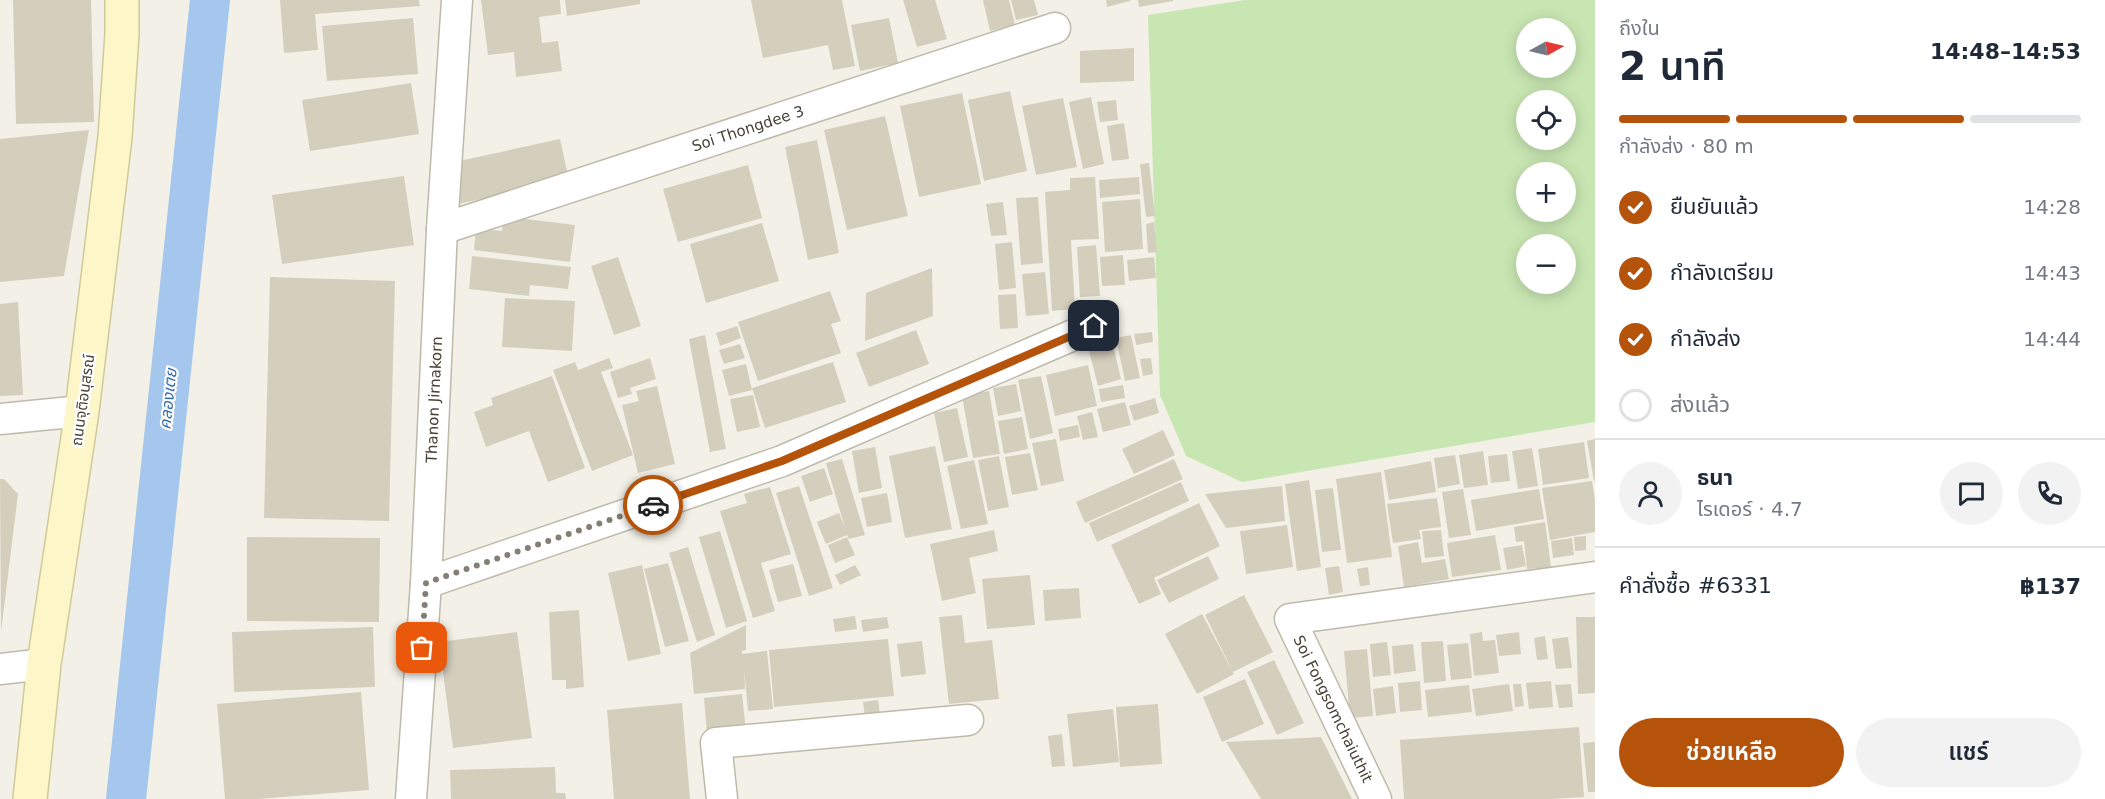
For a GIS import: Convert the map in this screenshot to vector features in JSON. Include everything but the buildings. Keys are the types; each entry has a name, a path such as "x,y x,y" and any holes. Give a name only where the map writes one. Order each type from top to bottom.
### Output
{"street":[{"name":"ถนนจุติอนุสรณ์","path":"30,799 44,664 82,411 116,137 122,0"},
{"name":"Thanon Jirnakorn","path":"411,799 426,583 442,229 456,0"},
{"name":"Soi Thongdee 3","path":"442,229 1055,28"},
{"path":"426,583 782,461 1094,326"},
{"path":"0,420 82,411"},
{"name":"Soi Fongsomchaiuthit","path":"1376,799 1290,619 1595,577"},
{"path":"0,669 44,664"},
{"path":"722,799 716,743 968,720"}],"green space":[{"path":"1245,0 1595,0 1595,422 1242,482 1186,456 1160,395 1148,15"}],"waterway":[{"name":"คลองเตย","path":"126,799 210,0"}],"way so far":[{"path":"422,648 426,583 653,505"}],"route":[{"path":"653,505 782,461 1094,326"}]}
